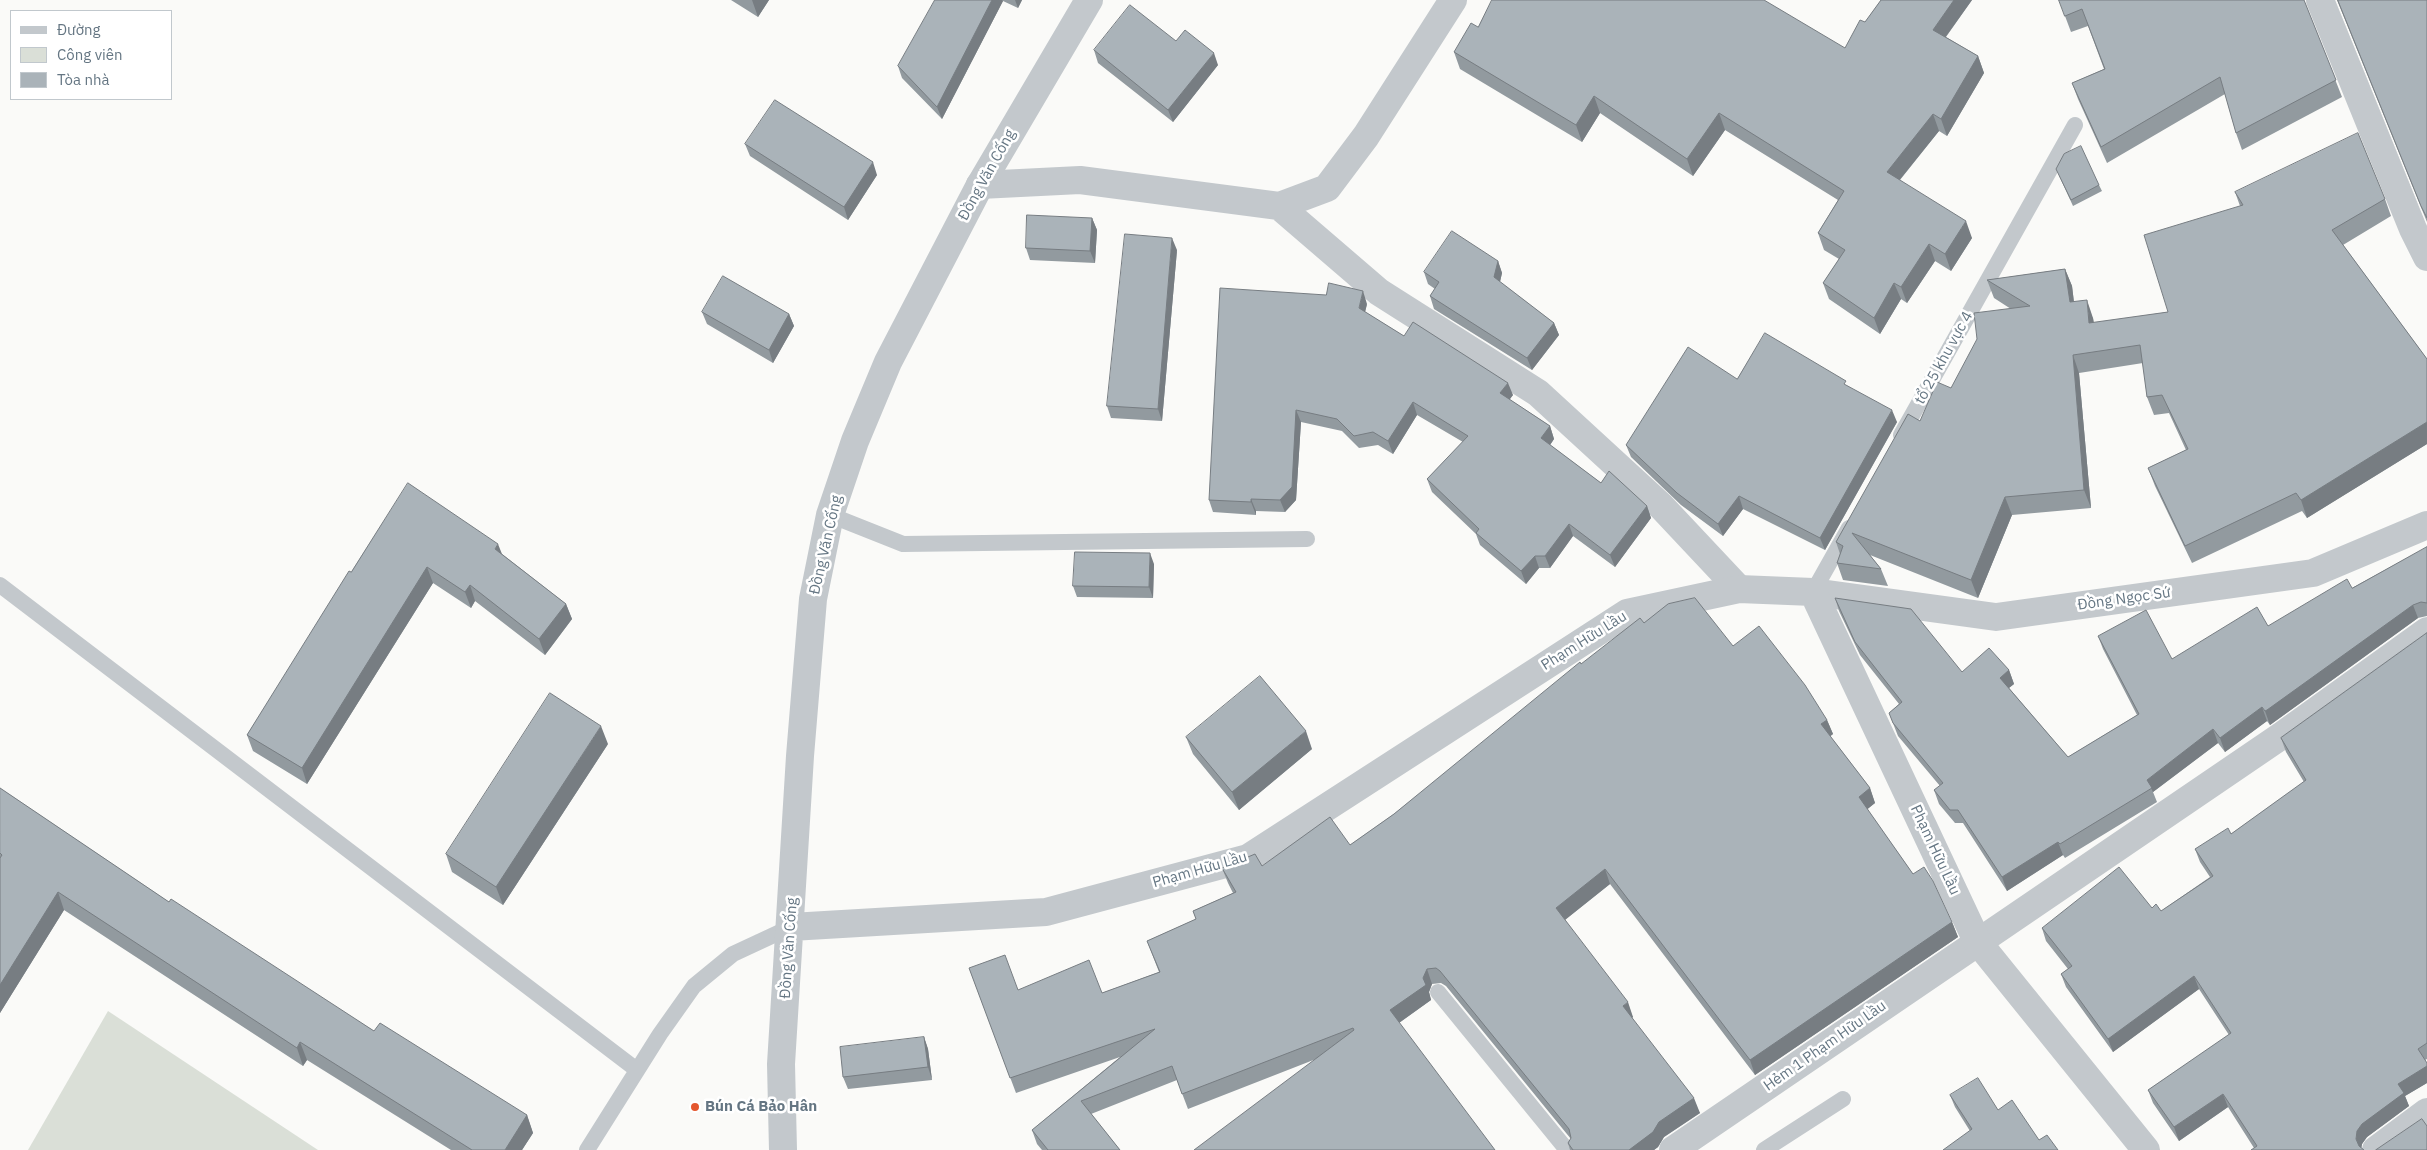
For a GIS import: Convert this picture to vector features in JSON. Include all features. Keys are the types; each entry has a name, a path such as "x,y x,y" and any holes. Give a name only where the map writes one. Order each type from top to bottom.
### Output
{"street":[{"name":"Đồng Văn Cống","path":"783,1150 781,1064 791,927 800,756 813,599 830,515 855,441 888,362 980,185 1089,0"},
{"path":"980,185 1080,180 1280,206 1327,188 1366,136 1454,0"},
{"path":"2320,0 2427,257"},
{"path":"1280,206 1378,292 1538,393 1661,506 1739,589"},
{"name":"Đồng Ngọc Sứ","path":"1813,592 1996,617 2313,573 2427,525"},
{"name":"Phạm Hữu Lầu","path":"791,927 1046,912 1248,858 1627,613 1739,589 1813,592 1977,941 2146,1150"},
{"name":"Hẻm 1 Phạm Hữu Lầu","path":"1673,1150 1977,941 2281,736 2427,631"},
{"path":"2376,1150 2427,1112"}],"lane":[{"name":"tổ 25 khu vực 4","path":"1896,445 2075,125"},
{"path":"1813,592 1857,514"},
{"path":"830,515 903,544 1307,539"},
{"path":"0,585 637,1070"},
{"path":"587,1150 637,1070 694,986 733,954 791,927"},
{"path":"1438,992 1567,1150"},
{"path":"1764,1150 1843,1099"}],"green space":[{"path":"108,1011 318,1150 28,1150"}],"building":[{"path":"935,0 992,0 937,107 898,66"},
{"path":"1492,0 1764,0 1845,48 1860,20 1865,22 1881,0 1954,0 1933,30 1978,56 1941,119 1933,114 1887,172 1966,221 1945,254 1929,244 1901,287 1894,283 1874,318 1823,283 1845,250 1818,233 1844,191 1719,113 1687,159 1594,96 1576,125 1454,52 1471,23 1478,27"},
{"path":"2059,0 2304,0 2336,80 2236,133 2220,77 2101,147 2072,83 2105,69 2082,9 2065,16"},
{"path":"2338,0 2427,0 2427,218 2421,206"},
{"path":"1130,5 1176,41 1185,30 1214,53 1168,110 1094,50"},
{"path":"775,100 873,162 844,207 745,144"},
{"path":"2358,133 2385,199 2332,230 2427,359 2427,422 2301,500 2296,493 2185,546 2148,468 2188,449 2162,395 2147,397 2140,345 2073,355 2084,490 2005,497 1971,580 1852,533 1881,569 1837,563 1843,546 1836,542 1908,414 1920,421 1937,382 1951,388 1977,339 1974,313 2030,306 1987,280 2065,269 2070,302 2087,300 2089,323 2168,312 2144,235 2243,205 2235,192"},
{"path":"2081,146 2099,185 2071,200 2056,169 2064,154"},
{"path":"1027,215 1092,218 1090,251 1026,248"},
{"path":"1452,231 1498,261 1494,277 1554,323 1527,358 1430,296 1439,282 1424,272"},
{"path":"1125,234 1172,238 1158,409 1107,406"},
{"path":"723,276 789,314 769,350 702,312"},
{"path":"1329,283 1363,291 1359,308 1404,336 1413,322 1508,383 1500,393 1550,426 1541,438 1601,483 1609,471 1647,506 1610,555 1569,524 1545,556 1535,556 1521,571 1476,533 1479,529 1427,479 1468,436 1413,402 1388,441 1373,432 1354,436 1337,419 1296,410 1292,487 1280,500 1251,499 1251,502 1209,500 1220,288 1326,295"},
{"path":"1765,333 1846,381 1844,384 1892,410 1820,538 1739,496 1718,524 1677,493 1626,445 1688,347 1737,379"},
{"path":"408,483 498,544 495,549 566,604 539,639 470,585 465,592 427,567 302,768 247,735 349,571 351,572"},
{"path":"2427,547 2427,603 2421,602 2413,605 2267,710 2265,711 2262,707 2220,738 2213,729 2147,780 2152,788 2060,844 2058,842 2002,877 1958,810 1950,810 1934,790 1943,783 1893,723 1889,713 1902,702 1855,642 1835,598 1911,609 1962,672 1989,648 2009,670 2000,678 2068,757 2139,714 2098,636 2146,610 2172,659 2257,607 2268,626 2347,579 2352,588"},
{"path":"1075,552 1150,553 1149,587 1073,586"},
{"path":"1695,598 1733,646 1759,626 1805,685 1827,720 1821,724 1870,788 1859,797 1913,874 1924,867 1933,881 1952,922 1750,1060 1605,869 1556,908 1628,1002 1623,1006 1694,1098 1659,1122 1653,1132 1629,1150 1573,1150 1568,1143 1571,1138 1569,1129 1436,968 1427,969 1423,978 1426,985 1390,1010 1495,1150 1194,1150 1354,1030 1353,1028 1182,1094 1172,1066 1081,1101 1120,1150 1048,1150 1032,1130 1155,1029 1010,1078 969,968 1005,955 1018,990 1089,960 1102,993 1160,972 1147,941 1196,919 1193,911 1236,892 1222,868 1255,854 1262,866 1330,817 1350,845 1394,814 1580,662 1581,664 1640,618 1644,623 1668,604"},
{"path":"2427,633 2427,1043 2418,1049 2427,1066 2398,1084 2404,1093 2362,1124 2357,1131 2356,1139 2359,1146 2364,1150 2251,1150 2257,1146 2223,1094 2174,1127 2148,1090 2231,1033 2194,976 2108,1039 2061,974 2072,966 2042,928 2119,867 2152,908 2156,904 2161,911 2213,876 2195,849 2228,828 2231,834 2306,780 2281,738"},
{"path":"1260,676 1306,731 1232,792 1186,737"},
{"path":"550,693 601,726 496,887 446,854"},
{"path":"0,788 169,902 171,899 374,1031 380,1023 527,1115 505,1150 472,1150 300,1042 297,1048 58,892 0,985 0,858 2,855 0,853"},
{"path":"924,1037 928,1067 843,1077 840,1047"},
{"path":"1978,1078 1998,1110 2012,1100 2039,1140 2047,1135 2058,1150 1943,1150 1972,1129 1950,1095"},
{"path":"2422,1119 2427,1126 2427,1150 2376,1150"}],"place":[{"name":"Bún Cá Bảo Hân","path":"695,1107"}]}
